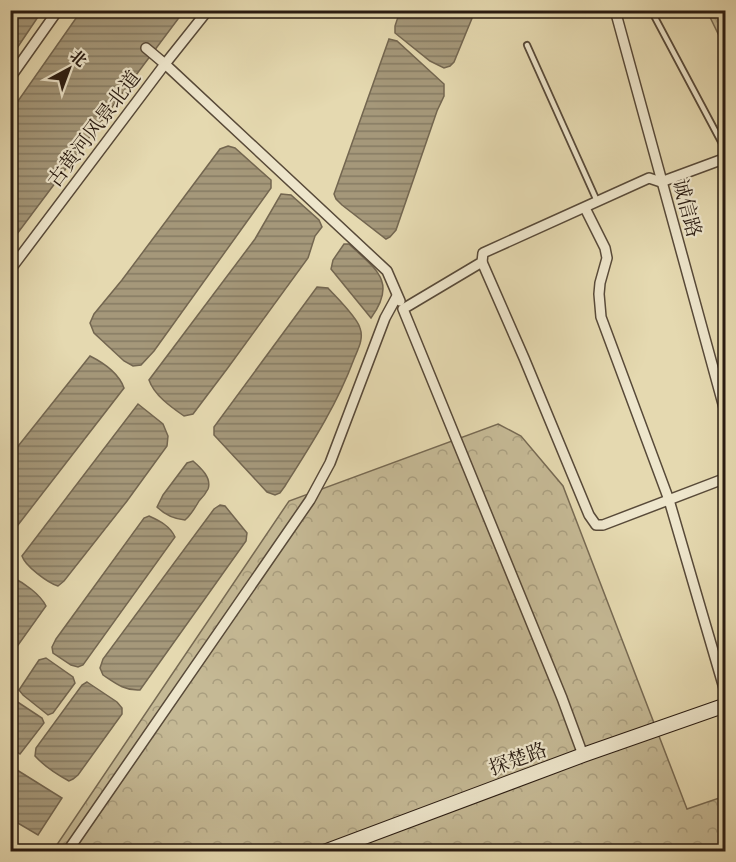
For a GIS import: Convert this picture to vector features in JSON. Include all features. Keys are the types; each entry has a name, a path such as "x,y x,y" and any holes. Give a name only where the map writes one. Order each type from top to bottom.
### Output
{"main road":[{"name":"探楚路","path":"324,852 583,755 726,705"}],"street":[{"path":"10,78 58,10"},
{"name":"古黄河风景北道","path":"10,270 208,10"},
{"name":"诚信路","path":"615,10 726,415"},
{"path":"146,48 387,272 558,687 583,755"},
{"path":"726,158 661,182 649,178 483,253 482,262 589,515 596,525 603,525 726,478"},
{"path":"585,208 605,248 607,258 600,283 601,317 669,500 726,695"},
{"path":"403,309 482,262"},
{"path":"67,852 310,500 330,463 385,318 397,296"}],"lane":[{"path":"651,10 726,151"},
{"path":"527,45 598,202"}],"green space":[{"path":"707,11 725,11 725,48"},
{"path":"498,424 521,436 563,486 687,809 725,796 725,851 52,852 289,501"}],"shaded area":[{"path":"400,10 475,11 454,62 450,66 444,68 430,61 395,33"},
{"path":"10,11 42,11 11,57"},
{"path":"81,11 184,11 11,242 11,111"},
{"path":"389,39 397,41 444,84 444,96 396,230 386,239 342,205 334,194"},
{"path":"228,146 235,148 271,180 271,188 154,351 141,365 133,366 124,361 94,333 90,323 94,314 220,149"},
{"path":"281,194 291,195 319,220 322,227 315,236 308,258 227,369 193,414 184,416 159,396 149,380 255,239"},
{"path":"344,244 349,244 380,276 383,294 371,318 331,269 333,260"},
{"path":"317,287 328,288 351,313 360,328 361,340 340,392 323,424 285,486 280,493 275,495 267,492 214,435 214,427"},
{"path":"90,356 110,369 119,378 124,388 11,534 11,455"},
{"path":"138,404 163,424 168,436 167,446 127,501 58,586 32,569 22,556"},
{"path":"193,461 205,473 209,485 185,520 166,514 157,507 163,495 187,463"},
{"path":"220,505 225,506 247,533 246,541 140,690 116,684 103,675 100,668 103,659 214,509"},
{"path":"149,516 161,522 175,537 83,665 78,667 71,665 53,653 52,647 56,639 144,518"},
{"path":"10,577 31,589 46,606 11,655"},
{"path":"46,658 73,677 75,683 53,713 48,715 19,690 39,660"},
{"path":"87,682 117,702 122,708 122,714 78,775 69,781 51,770 35,756 36,748 82,685"},
{"path":"16,701 42,718 44,723 20,754 11,748 11,702"},
{"path":"17,770 62,798 38,835 11,819 11,779"}]}
